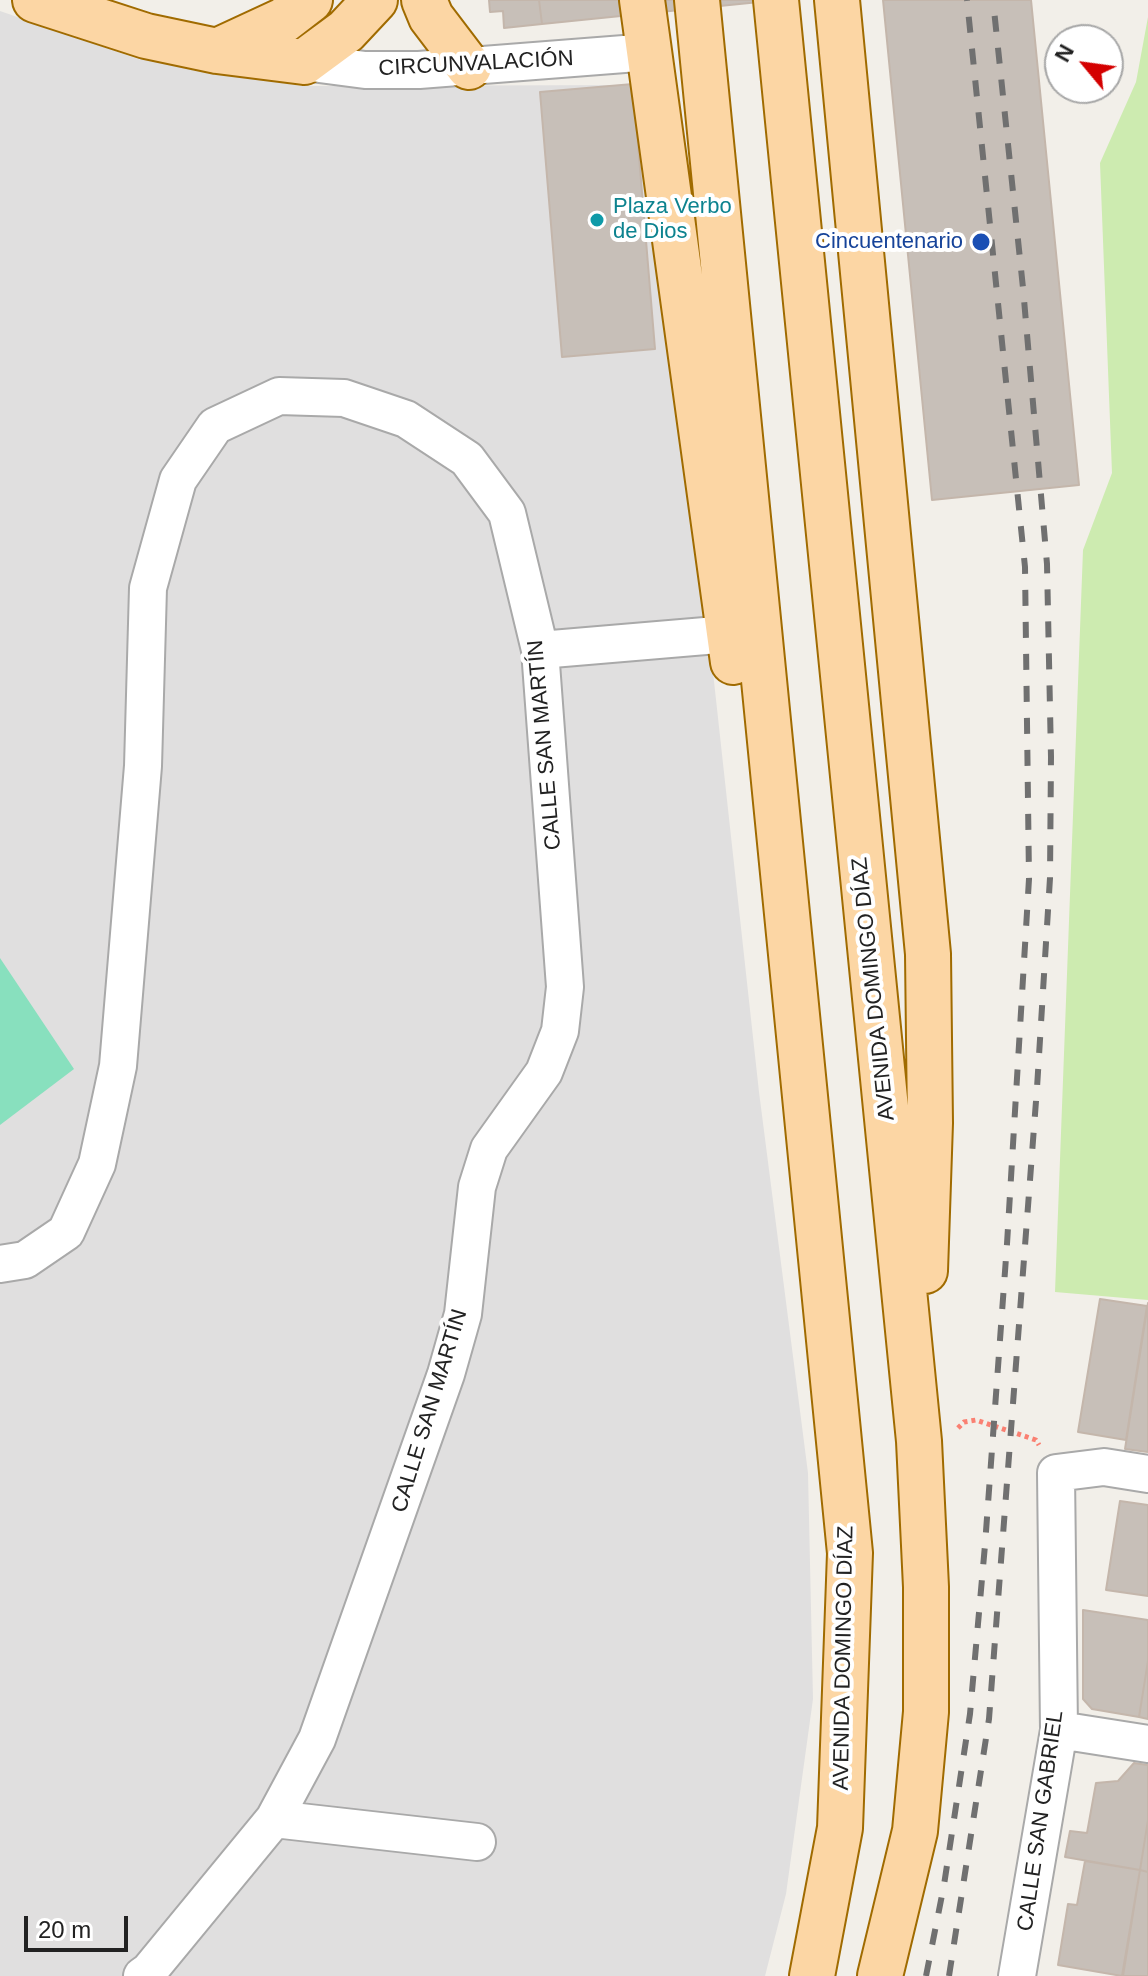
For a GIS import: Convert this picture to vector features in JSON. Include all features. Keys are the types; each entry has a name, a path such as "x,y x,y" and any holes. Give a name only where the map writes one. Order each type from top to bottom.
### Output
{"main road":[{"path":"217,51 284,20 310,0"},
{"path":"304,62 346,31 375,0"},
{"path":"424,0 431,17 469,67"},
{"path":"642,0 780,1023 824,1298"},
{"name":"AVENIDA DOMINGO DÍAZ","path":"697,0 850,1553 840,1828 812,1976"},
{"name":"AVENIDA DOMINGO DÍAZ","path":"776,0 919,1441 926,1587 926,1712 915,1831 880,1976"},
{"path":"837,0 928,954 930,1123 919,1441"},
{"name":"CIRCUNVALACIÓN","path":"49,2 146,36 217,51 304,62"}],"street":[{"name":"CIRCUNVALACIÓN","path":"304,62 365,70 419,70 650,52"},
{"name":"CALLE SAN MARTÍN","path":"0,1264 25,1260 66,1232 97,1164 118,1066 143,766 148,588 178,480 215,426 279,396 344,398 406,419 467,459 507,513 540,650 565,987 560,1031 544,1072 489,1149 477,1187 463,1314 446,1374 317,1739 274,1819 142,1976"},
{"path":"540,650 729,634"},
{"name":"CALLE SAN GABRIEL","path":"1017,1976 1059,1730 1056,1473 1104,1467 1148,1474"},
{"path":"1059,1730 1148,1744"},
{"path":"274,1819 477,1842"}],"path":[{"path":"976,1420 1036,1440"}],"shaded area":[{"path":"0,11 138,59 301,86 643,85 711,654 759,1092 808,1473 813,1699 786,1894 765,1976 0,1976"}],"green space":[{"path":"1148,17 1148,1300 1055,1292 1083,550 1112,473 1100,163 1136,82"},
{"path":"0,958 74,1069 0,1125"}],"building":[{"path":"489,0 539,0 542,24 504,28 503,11 490,12"},
{"path":"539,0 779,0 542,24"},
{"name":"Cincuentenario","path":"883,0 1031,0 1079,485 932,500"},
{"name":"Plaza Verbo de Dios","path":"633,84 655,349 562,357 540,92"},
{"path":"1100,1299 1147,1306 1126,1440 1078,1432"},
{"path":"1148,1303 1148,1452 1125,1449"},
{"path":"1120,1501 1148,1505 1148,1596 1106,1590"},
{"path":"1083,1610 1148,1620 1148,1661 1139,1717 1092,1709 1083,1699"},
{"path":"1148,1661 1148,1719 1139,1717"},
{"path":"1134,1763 1148,1765 1148,1820 1140,1870 1065,1857 1070,1831 1087,1833 1096,1783 1118,1781"},
{"path":"1148,1820 1148,1872 1140,1870"},
{"path":"1085,1861 1140,1870 1122,1976 1058,1965 1068,1904 1077,1905"},
{"path":"1140,1870 1148,1872 1148,1976 1123,1976"}],"railway":[{"path":"926,1976 944,1885 970,1714 1007,1244 1029,879 1025,567 967,0"},
{"path":"949,1976 989,1719 1050,878 1047,564 1023,288 993,0"}],"place":[{"name":"Plaza Verbo de Dios","path":"597,220"},
{"name":"Cincuentenario","path":"981,242"}]}
